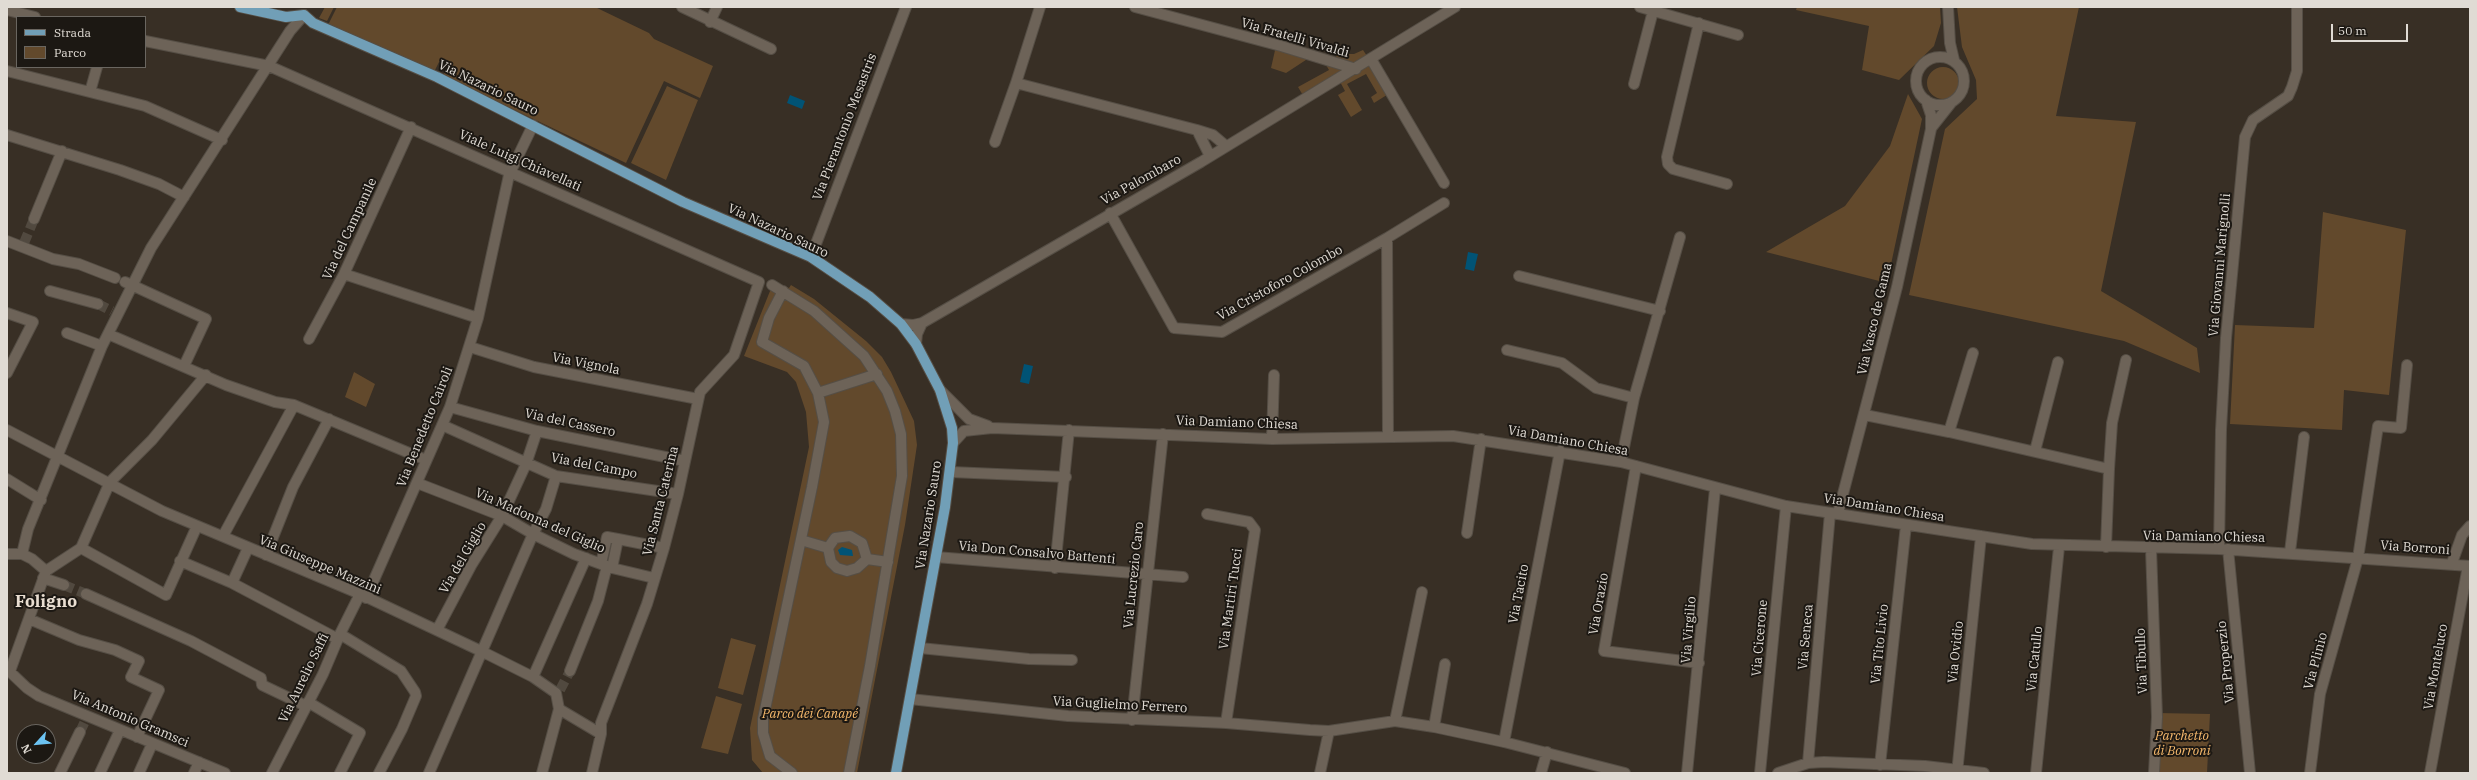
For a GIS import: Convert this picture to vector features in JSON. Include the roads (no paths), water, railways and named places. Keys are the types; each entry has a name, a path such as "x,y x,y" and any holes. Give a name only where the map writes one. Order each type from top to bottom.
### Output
{"main road":[{"path":"240,7 286,17 305,10"},
{"name":"Via Nazario Sauro","path":"305,10 313,23 437,77 533,124 683,202 811,257 870,297 901,324 916,344 940,390 952,428 953,443 951,472 896,773"}],"street":[{"path":"682,7 710,22 771,49"},
{"path":"710,22 717,7"},
{"name":"Via Pierantonio Mesastris","path":"811,257 906,7"},
{"path":"994,142 1016,83 1040,7"},
{"name":"Via Fratelli Vivaldi","path":"1135,7 1281,46 1356,69"},
{"name":"Via Palombaro","path":"901,324 913,325 922,322 1110,212 1210,156 1356,69 1455,7"},
{"path":"1640,7 1738,35"},
{"name":"Via Vasco de Gama","path":"1931,129 1951,103 1962,93 1965,79 1963,71 1954,60 1948,7"},
{"name":"Via Giovanni Marignolli","path":"2224,549 2220,430 2226,338 2245,138 2253,120 2288,96 2292,87 2297,71 2297,7"},
{"path":"7,10 31,16"},
{"path":"22,554 28,529 108,334 124,282 151,248 305,10"},
{"path":"1634,84 1653,11"},
{"path":"1699,23 1667,156 1668,164 1673,169 1727,184"},
{"name":"Via Vasco de Gama","path":"1834,513 1865,415 1897,287 1931,129 1931,115 1926,100 1917,88 1918,72 1927,60 1935,57 1944,47 1950,27"},
{"name":"Viale Luigi Chiavellati","path":"146,41 269,66 759,282"},
{"path":"1935,57 1948,57 1954,60"},
{"path":"1371,59 1444,183"},
{"path":"90,92 97,68"},
{"path":"7,71 145,106 222,140"},
{"path":"1016,83 1197,130 1213,135 1226,146"},
{"path":"1926,100 1938,105 1951,103"},
{"name":"Via Benedetto Cairoli","path":"363,596 417,483 450,407 478,318 510,172 533,124"},
{"name":"Via del Campanile","path":"309,339 344,274 411,128"},
{"path":"1197,130 1210,156"},
{"path":"7,135 120,170 159,184 184,197"},
{"path":"34,219 62,151"},
{"name":"Via Cristoforo Colombo","path":"1110,212 1174,328 1222,332 1387,238 1444,203"},
{"path":"1621,462 1634,398 1680,237"},
{"path":"1387,238 1388,436"},
{"path":"7,241 24,245 53,259 79,264 124,282 206,319 184,366"},
{"path":"344,274 478,318"},
{"path":"1519,276 1660,310"},
{"name":"Via Santa Caterina","path":"592,773 601,734 601,723 647,604 664,548 678,494 700,392 734,355 759,282"},
{"path":"772,285 783,291 838,330 864,356 877,374 895,411 901,434 903,455 902,476 888,562 849,773"},
{"path":"50,291 98,304"},
{"path":"783,291 769,318 762,342 804,366 818,392 824,422 801,540 763,719 763,733 770,756 792,773"},
{"path":"7,313 33,322 7,373"},
{"path":"916,344 917,334 922,322"},
{"path":"67,334 102,346"},
{"path":"108,334 206,375 226,385 275,402 294,406 329,419 426,460"},
{"name":"Via Vignola","path":"470,347 534,368 698,399"},
{"path":"1507,350 1562,363 1596,388 1634,398"},
{"path":"1949,432 1972,352"},
{"path":"2106,547 2112,423 2126,360"},
{"path":"2035,451 2058,362"},
{"name":"Via Plinio","path":"2310,773 2320,694 2358,558 2378,426 2401,428 2407,365"},
{"path":"818,392 877,374"},
{"path":"8,670 45,575 81,548 110,482 152,440 206,375"},
{"path":"1272,439 1274,375"},
{"name":"Via Damiano Chiesa","path":"940,390 969,419 992,428"},
{"path":"223,536 294,406"},
{"name":"Via del Cassero","path":"450,407 537,431 685,461"},
{"path":"1865,415 2035,451 2109,469"},
{"path":"266,555 293,486 329,419"},
{"name":"Via del Campo","path":"442,425 526,464 556,476 678,494"},
{"name":"Via Damiano Chiesa","path":"953,443 964,431 992,428 1272,439 1453,436 1560,451 1621,462 1786,506 2059,547 2224,549 2290,552 2358,558"},
{"name":"Via Giuseppe Mazzini","path":"7,430 110,482 162,511 363,596 533,677 556,693 559,699 601,734"},
{"path":"1055,568 1066,477 1069,430"},
{"name":"Via del Giglio","path":"437,630 472,564 502,516 526,464 537,431"},
{"name":"Via Lucrezio Caro","path":"1132,720 1162,434"},
{"path":"2290,552 2304,437"},
{"path":"1467,532 1481,439"},
{"name":"Via Tacito","path":"1504,742 1560,451"},
{"name":"Via Orazio","path":"1636,466 1604,651 1699,663"},
{"path":"951,472 1066,477"},
{"path":"429,773 483,652 533,534 546,509 556,476"},
{"path":"7,479 41,500"},
{"name":"Via Madonna del Giglio","path":"417,483 502,516 533,534 586,558 607,566 654,578"},
{"name":"Via Virgilio","path":"1687,773 1715,488"},
{"name":"Via Cicerone","path":"1760,773 1786,506"},
{"name":"Via Seneca","path":"1808,763 1834,513"},
{"name":"Via Martiri Tucci","path":"1207,514 1249,522 1255,530 1226,723"},
{"name":"Via Tito Livio","path":"1880,765 1906,525"},
{"path":"81,548 166,595 197,526"},
{"path":"2452,563 2462,535 2470,526"},
{"path":"828,548 836,538 850,536 862,544 867,558"},
{"name":"Via Ovidio","path":"1957,772 1981,536"},
{"path":"570,671 598,601 607,566 618,539 664,548"},
{"path":"801,540 828,548"},
{"name":"Via Catullo","path":"2036,773 2059,547"},
{"path":"232,583 248,548"},
{"path":"828,548 831,562 837,568 848,571 857,568 867,558"},
{"name":"Via Tibullo","path":"2151,549 2157,716 2154,773"},
{"name":"Via Properzio","path":"2224,549 2250,773"},
{"path":"7,554 22,554 32,559 45,575 62,584"},
{"name":"Via Don Consalvo Battenti","path":"936,557 1055,568 1183,577"},
{"path":"533,677 586,558"},
{"path":"867,558 888,562"},
{"name":"Via Borroni","path":"2358,558 2452,563 2469,566"},
{"path":"180,561 232,583 339,636 401,671 415,692 416,696 402,729 379,773"},
{"name":"Via Monteluco","path":"2430,773 2469,566"},
{"path":"1395,721 1422,592"},
{"path":"86,594 191,641 261,678 262,685 307,704 360,733 340,773"},
{"name":"Via Aurelio Saffi","path":"272,773 339,636 363,596"},
{"path":"29,619 79,640 115,650 139,662 131,677 159,690 137,737"},
{"path":"920,648 1030,659 1072,660"},
{"path":"1434,727 1445,664"},
{"name":"Via Antonio Gramsci","path":"8,670 27,688 39,696 225,773"},
{"path":"542,773 559,699"},
{"name":"Via Guglielmo Ferrero","path":"910,699 1068,716 1226,723 1328,731 1395,721 1434,727 1504,742 1625,773"},
{"path":"100,773 120,730"},
{"path":"1320,773 1328,731"},
{"path":"60,773 80,732"},
{"path":"139,773 152,744"},
{"path":"1541,773 1547,752"},
{"path":"194,773 199,762"},
{"path":"1778,773 1808,763 1925,766 1957,772 1984,773"}],"water":[{"path":"790,95 805,101 802,109 787,103"},
{"path":"1468,252 1478,254 1474,271 1465,269"},
{"path":"1024,364 1033,366 1029,384 1020,382"},
{"path":"842,547 852,550 853,556 840,555 838,550"}],"tunnel":[{"path":"24,243 34,219"},
{"path":"98,304 112,311"},
{"path":"64,585 86,594"},
{"path":"560,690 570,671"},
{"path":"80,732 87,717"}],"district":[{"name":"Foligno","path":"46,602"}],"park label":[{"name":"Parco dei Canapé","path":"810,714"},
{"name":"Parchetto di Borroni","path":"2182,744"}]}
